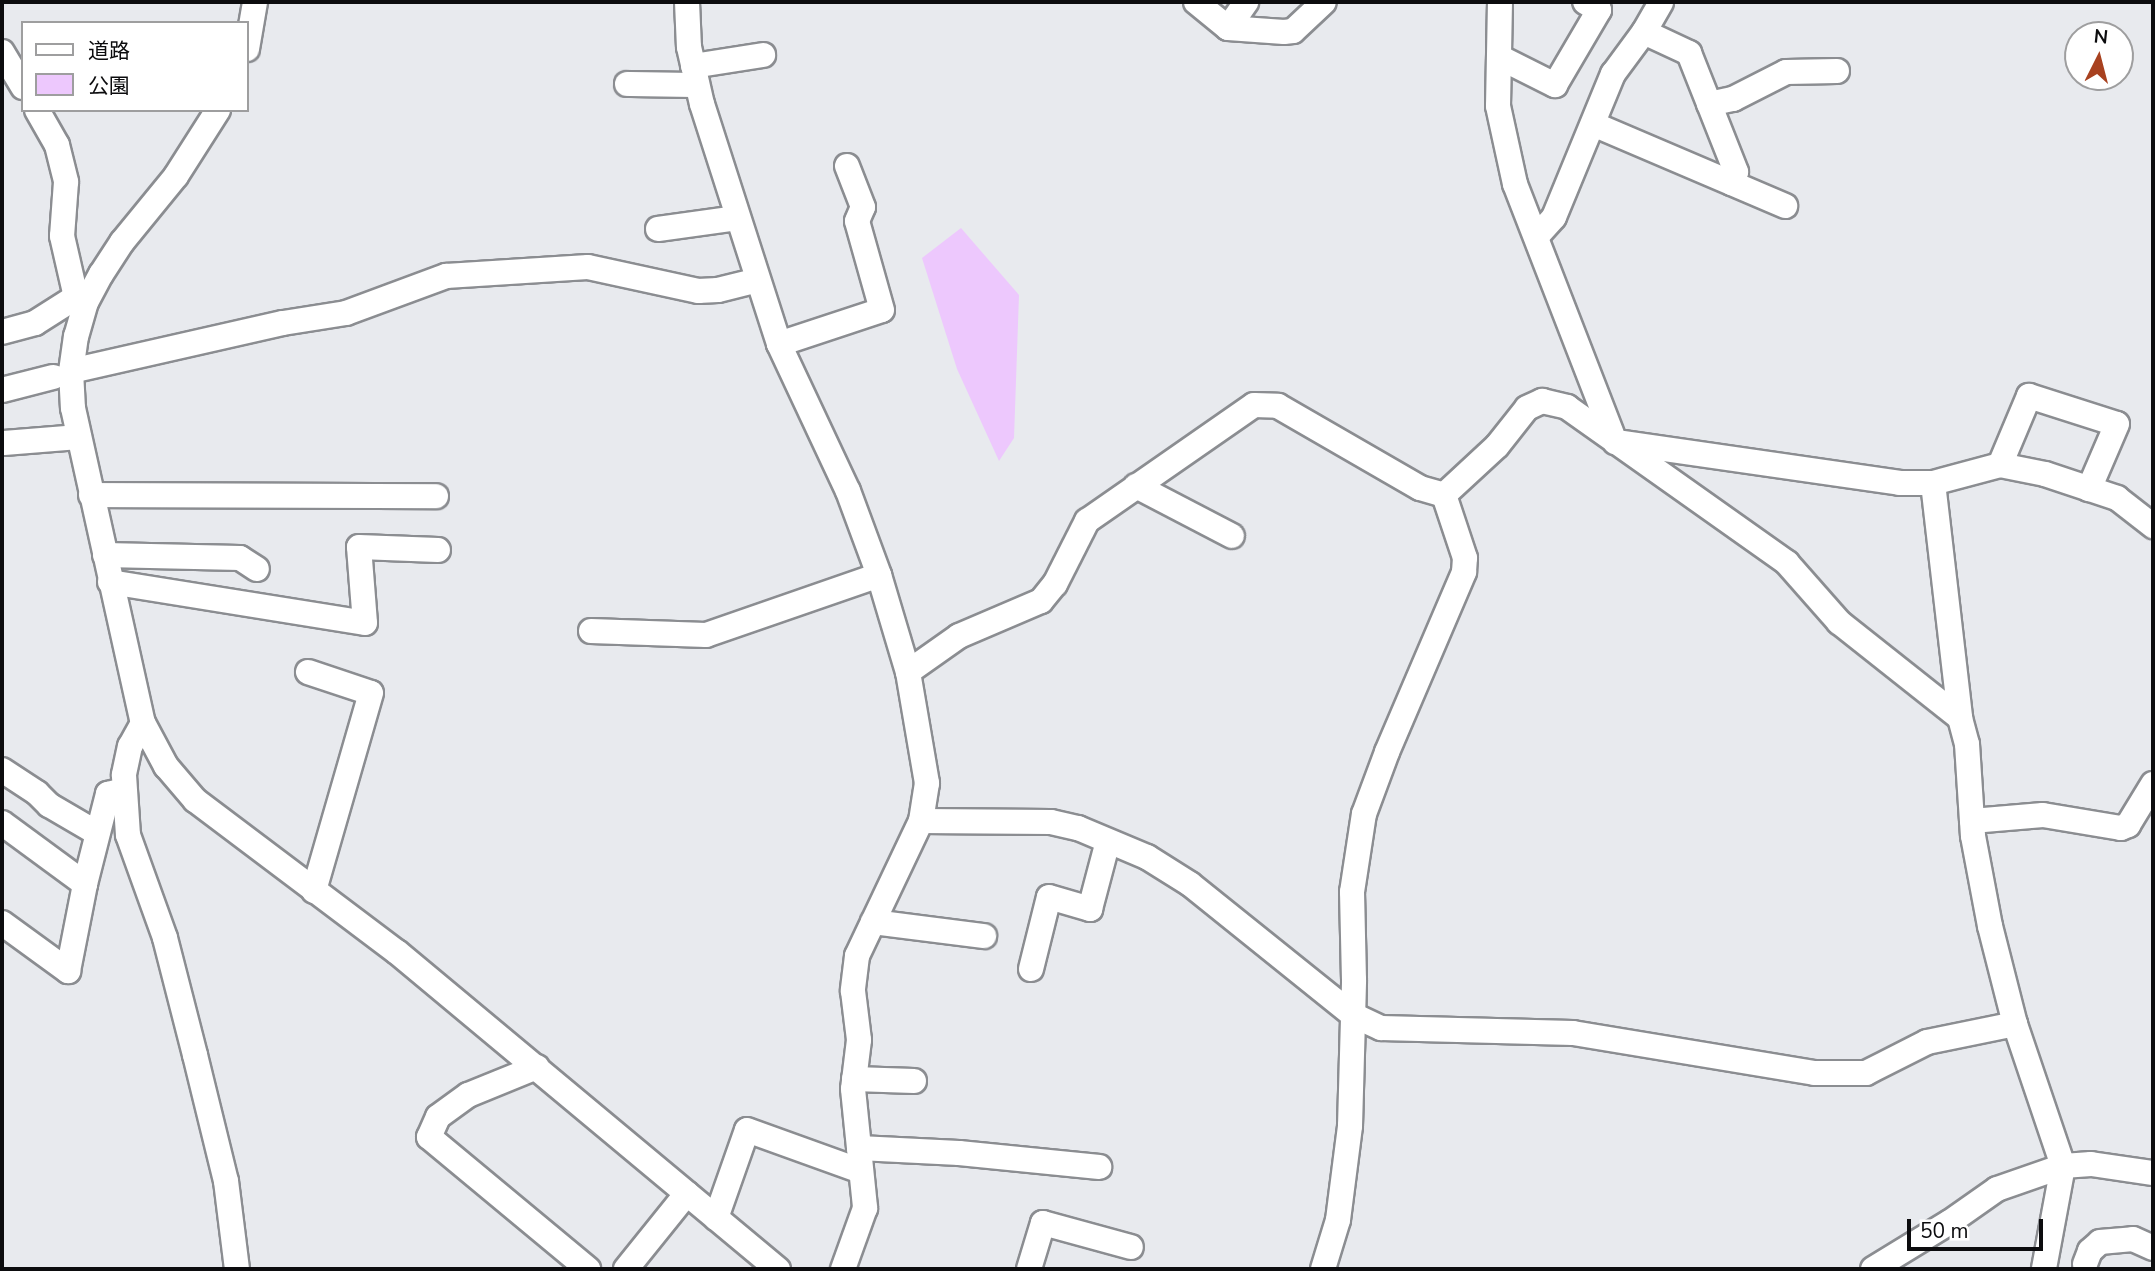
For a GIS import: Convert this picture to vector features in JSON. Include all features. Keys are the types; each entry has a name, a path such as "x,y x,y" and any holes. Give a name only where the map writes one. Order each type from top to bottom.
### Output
{"street":[{"path":"248,43 255,2"},
{"path":"687,2 695,76 737,218 779,344 848,491 879,575 908,672 927,783 921,821 857,956 853,991 859,1040 854,1079 864,1208 843,1269"},
{"path":"1196,2 1228,28 1293,31 1324,2"},
{"path":"1228,28 1246,2"},
{"path":"1500,2 1498,106 1515,184 1615,442"},
{"path":"1499,57 1555,85 1599,10 1585,2"},
{"path":"1537,236 1554,217 1613,74 1644,32 1661,2"},
{"path":"1644,32 1689,52 1735,172 1732,183"},
{"path":"2,51 21,84"},
{"path":"627,84 695,76 763,55"},
{"path":"1709,104 1733,99 1786,72 1837,71"},
{"path":"38,112 57,145 66,182 62,236 81,300"},
{"path":"217,112 176,176 122,242 81,300 62,374 73,408 143,723 166,766 195,800 397,953 778,1269"},
{"path":"1593,124 1785,206"},
{"path":"779,344 882,310 857,221 863,207 847,166"},
{"path":"658,229 737,218"},
{"path":"2,390 283,323 346,313 446,276 588,267 698,291 718,290 758,280"},
{"path":"2,332 35,323 81,300"},
{"path":"2000,465 2029,396 2117,424 2089,489"},
{"path":"1444,495 1497,446 1527,408 1542,401 1567,407 1787,563 1839,622 1960,718"},
{"path":"908,672 959,636 1041,601 1055,584 1087,521 1254,405 1278,406 1420,488 1444,495"},
{"path":"4,443 79,437"},
{"path":"1615,442 1900,483 1933,483 2000,465 2045,474 2117,498 2153,526"},
{"path":"1933,483 1960,718 1967,744 1972,821 1990,926 2015,1024 2063,1166 2044,1269"},
{"path":"1136,486 1232,537"},
{"path":"91,495 436,496"},
{"path":"1323,1269 1338,1220 1350,1126 1352,892 1364,814 1387,752 1445,623 1464,572 1465,558 1444,495"},
{"path":"110,582 365,623 359,547 438,550"},
{"path":"104,555 240,558 257,569"},
{"path":"591,631 706,635 879,575"},
{"path":"309,673 371,693 314,891"},
{"path":"143,723 130,746 124,775 128,835 165,938 226,1181 237,1269"},
{"path":"2,770 37,793 49,805 97,833"},
{"path":"1972,821 2043,815 2121,828 2128,825 2153,784"},
{"path":"2,923 68,971 85,884 108,794 124,790"},
{"path":"921,821 1051,822 1147,856 1190,884 1353,1015 1381,1028 1573,1033 1815,1073 1866,1073 1927,1042 2015,1024"},
{"path":"2,823 85,884"},
{"path":"1031,969 1049,897 1090,909 1108,841"},
{"path":"873,922 985,936"},
{"path":"537,1067 468,1095 438,1116 429,1137 588,1269"},
{"path":"854,1079 914,1081"},
{"path":"716,1218 747,1130 860,1159 959,1153 1099,1167"},
{"path":"1873,1269 1951,1222 1997,1189 2063,1166 2091,1164 2153,1173"},
{"path":"626,1269 687,1193"},
{"path":"1029,1269 1043,1223 1131,1247"},
{"path":"2085,1264 2090,1251 2100,1242 2133,1239 2153,1248"}],"green space":[{"path":"961,228 1019,295 1014,438 999,461 957,369 922,258"}]}
